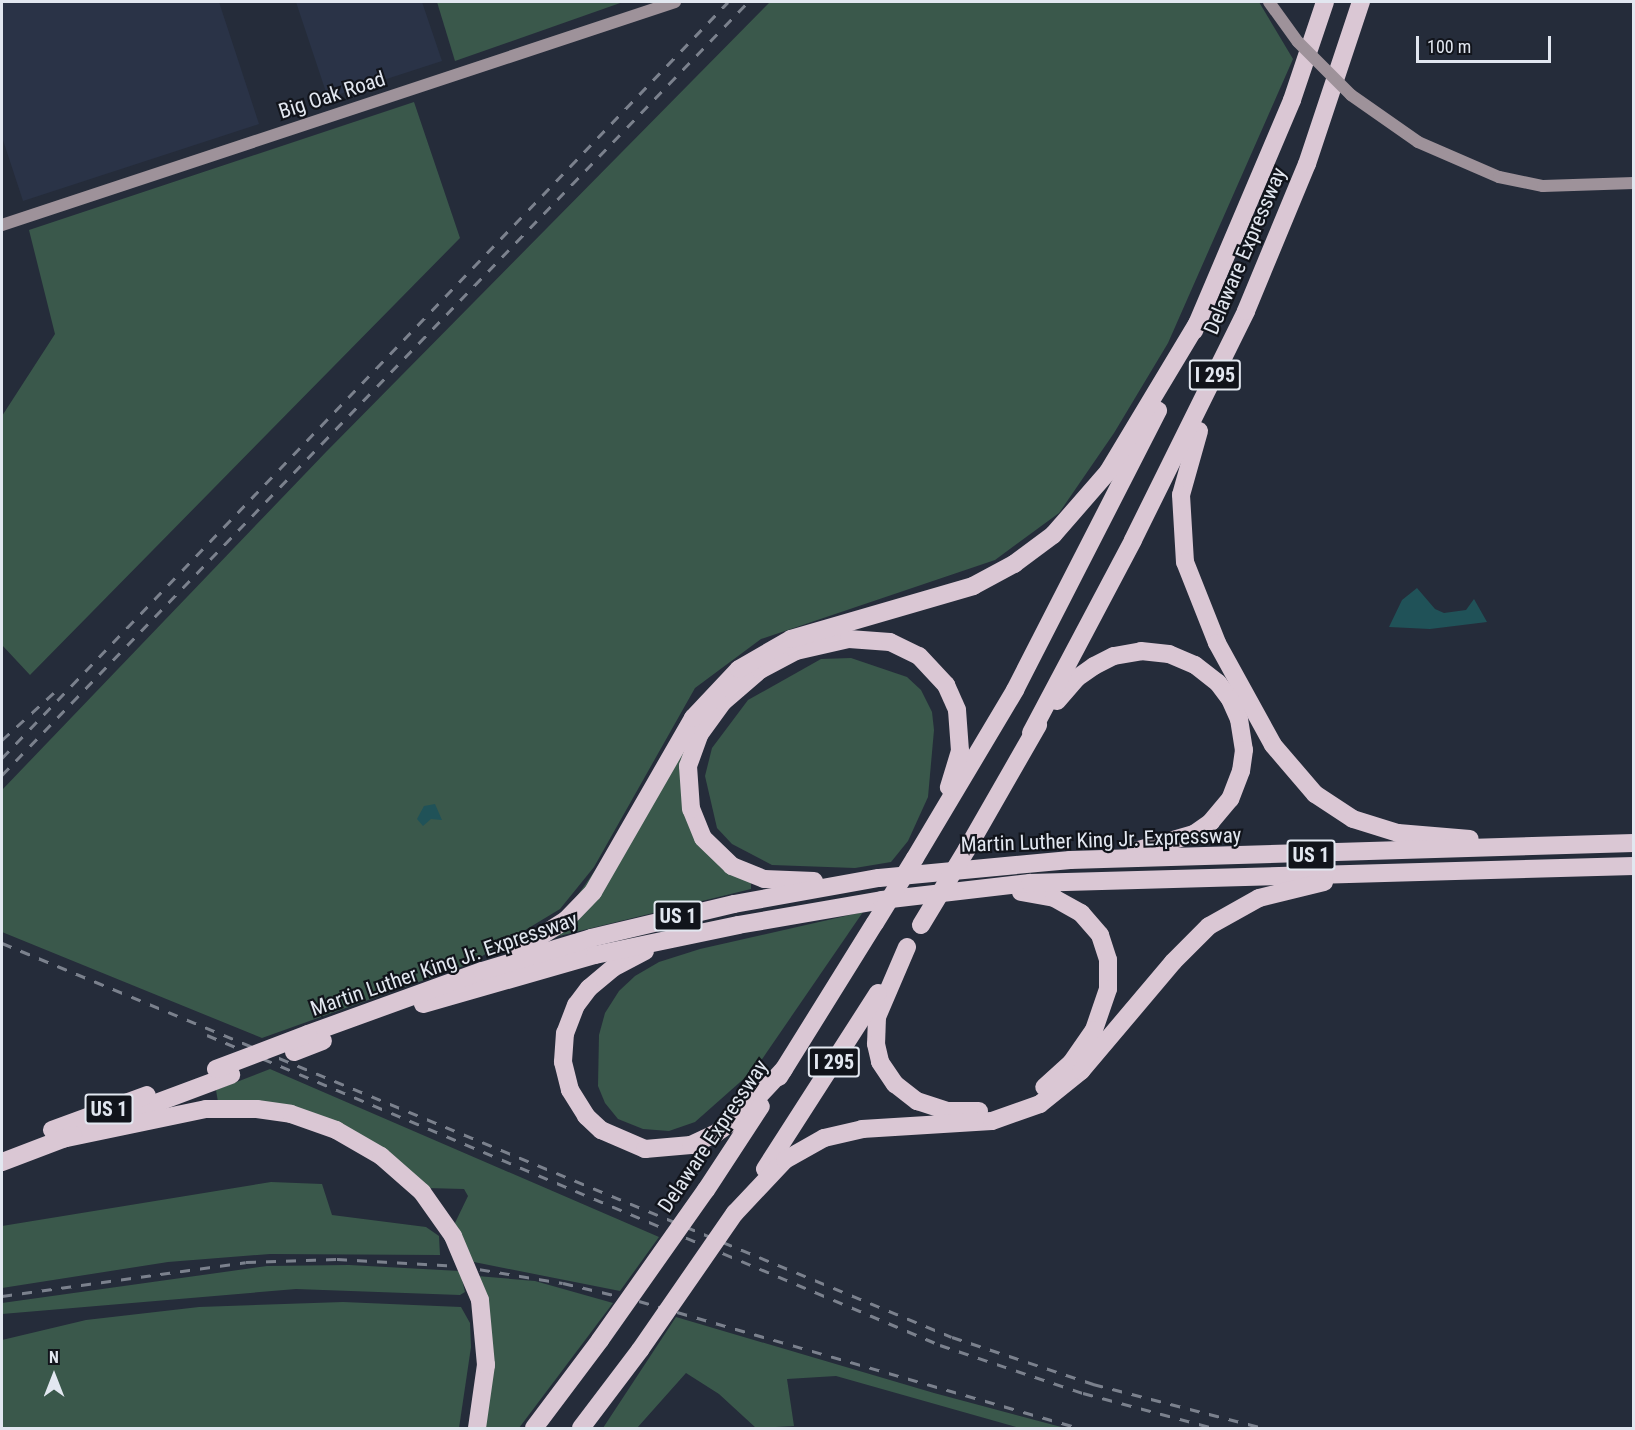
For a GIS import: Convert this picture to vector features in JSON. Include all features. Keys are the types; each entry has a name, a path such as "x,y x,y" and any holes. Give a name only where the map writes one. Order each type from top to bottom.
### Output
{"highway":[{"name":"Delaware Expressway","path":"1198,322 1268,158 1325,2"},
{"name":"Delaware Expressway","path":"1031,733 1133,540 1233,338 1290,207 1361,2"},
{"path":"482,971 554,929 585,901 606,871 693,718 739,669 791,639 973,586 1007,568 1053,535 1108,472 1198,322"},
{"name":"I 295","path":"918,854 1015,690 1078,572 1198,322"},
{"path":"1233,338 1186,470 1181,495 1181,535 1187,568 1206,617 1263,729 1285,763 1310,789 1339,811 1367,825 1414,835 1552,845"},
{"path":"879,878 802,882 764,879 732,866 703,838 688,798 690,757 713,714 760,670 807,647 870,639 900,645 935,670 954,701 960,741 955,773 918,854"},
{"path":"1031,733 1085,672 1114,656 1142,651 1169,654 1203,670 1224,690 1239,719 1243,739 1241,771 1230,799 1211,822 1194,834 1163,846 1070,860"},
{"name":"I 295","path":"580,1428 640,1350 746,1198 921,925 967,849 1031,733"},
{"name":"Martin Luther King Jr. Expressway","path":"2,1149 315,1038 482,971 647,924 879,878 1070,860 1634,843"},
{"name":"Delaware Expressway","path":"534,1428 600,1340 706,1190 918,854"},
{"name":"Martin Luther King Jr. Expressway","path":"315,1038 484,985 690,934 835,907 980,889 1077,880 1634,866"},
{"path":"746,1198 794,1154 836,1134 877,1127 981,1122 1034,1107 1081,1071 1185,948 1219,919 1252,901 1292,888 1407,873"},
{"path":"907,947 880,1006 875,1036 880,1062 901,1090 926,1105 968,1112 1012,1103 1054,1080 1083,1047 1102,1011 1109,979 1103,942 1089,920 1063,901 1042,894 980,889"},
{"path":"690,934 613,968 589,988 576,1005 565,1033 563,1062 570,1090 580,1108 617,1140 645,1149 673,1150 703,1141 727,1126 784,1069"},
{"name":"Martin Luther King Jr. Expressway","path":"2,1162 223,1072"},
{"path":"62,1139 206,1109 257,1109 291,1114 336,1130 381,1156 422,1192 453,1236 480,1300 486,1365 477,1428"}],"street":[{"name":"Big Oak Road","path":"2,225 675,2"},
{"path":"1269,2 1298,42 1351,95 1418,142 1499,177 1543,186 1634,183"}],"shaded area":[{"path":"2,2 219,2 259,124 23,201 2,137"},
{"path":"296,2 422,2 442,61 328,98"},
{"path":"437,2 623,2 455,61"},
{"path":"770,2 1259,2 1293,59 1168,343 1114,433 1059,513 995,560 761,639 695,688 594,867 560,909 469,964 262,1038 2,932 2,790 326,452"},
{"path":"414,102 460,238 30,675 2,645 2,416 55,334 29,230"},
{"path":"1417,588 1435,609 1444,613 1466,610 1474,599 1487,622 1430,629 1389,627 1402,600"},
{"path":"851,658 907,677 921,690 932,712 934,730 928,797 908,841 891,862 855,868 772,865 732,844 717,828 705,776 712,748 748,700 821,659"},
{"path":"692,732 688,819 751,881 751,889 547,939"},
{"path":"435,804 442,820 431,819 423,826 417,819 424,806"},
{"path":"863,912 756,1068 695,1122 669,1131 643,1129 618,1119 605,1103 598,1086 599,1035 605,1013 619,991 635,976 659,962 700,949"},
{"path":"270,1069 659,1237 620,1291 474,1262 454,1225 468,1196 464,1189 426,1188 385,1151 218,1102 216,1090"},
{"path":"271,1182 322,1184 332,1215 426,1227 439,1236 440,1255 270,1254 168,1262 2,1288 2,1226"},
{"path":"349,1265 460,1271 465,1292 460,1295 296,1289 2,1314 2,1303 267,1266"},
{"path":"477,1276 535,1281 613,1303 519,1428 482,1428"},
{"path":"343,1302 461,1307 470,1323 471,1347 459,1428 2,1428 2,1340 86,1320 199,1307"},
{"path":"676,1317 934,1393 1065,1428 1020,1428 836,1376 787,1379 794,1426 756,1428 719,1394 686,1373 637,1428 603,1428"}],"railway":[{"path":"2,758 728,2"},
{"path":"2,775 748,2"},
{"path":"2,740 59,688"},
{"path":"2,943 952,1337 1093,1384 1263,1428"},
{"path":"207,1035 940,1345 1083,1393 1214,1428"},
{"path":"2,1296 246,1262 337,1259 460,1266 563,1283 639,1301 1079,1428"}]}
